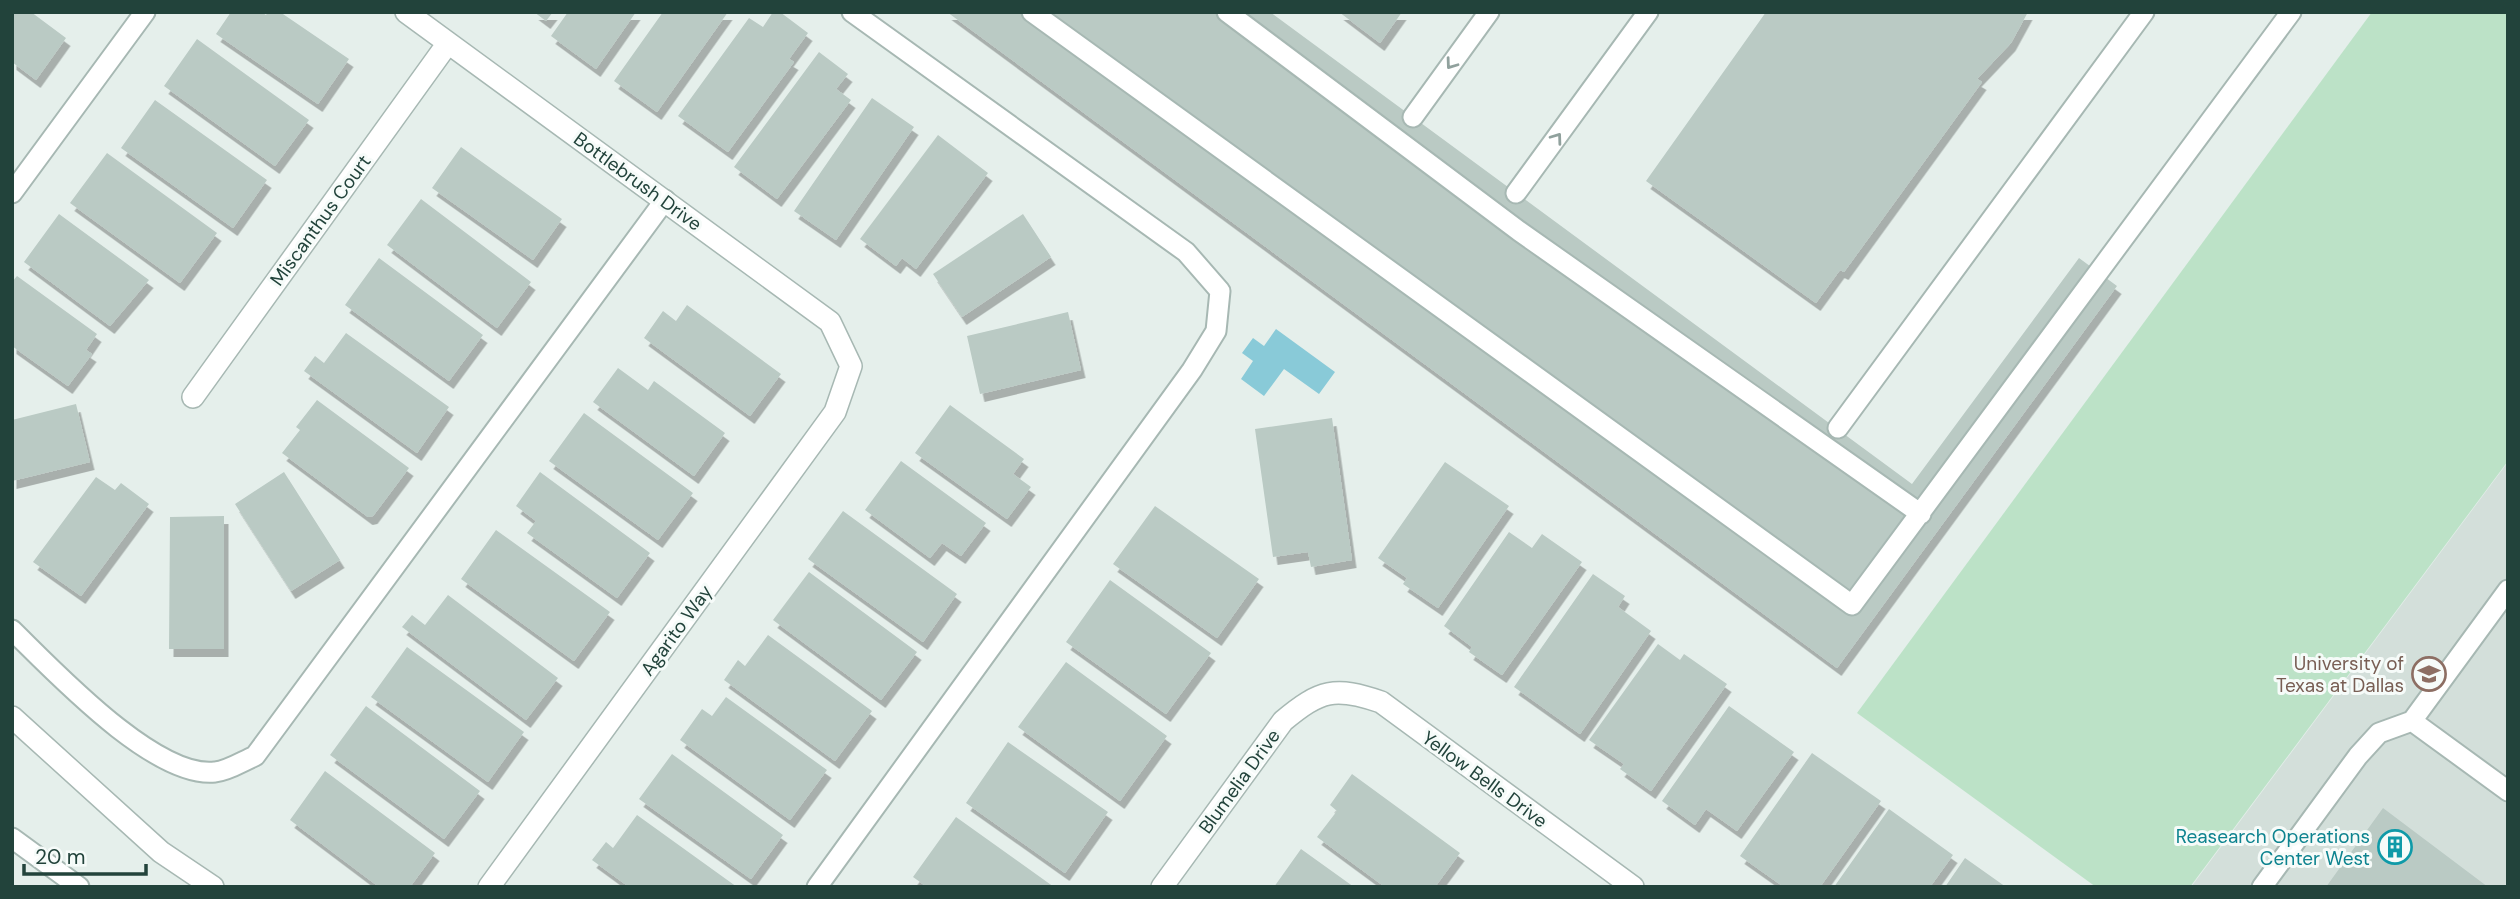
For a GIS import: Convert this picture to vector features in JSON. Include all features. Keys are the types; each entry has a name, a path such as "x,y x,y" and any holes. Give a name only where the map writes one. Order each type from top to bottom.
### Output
{"street":[{"name":"Bottlebrush Drive","path":"406,12 830,322 851,366"},
{"name":"Miscanthus Court","path":"193,397 448,43"},
{"name":"Agarito Way","path":"488,887 835,412 851,366"},
{"name":"Blumelia Drive","path":"1163,887 1283,721 1305,703 1329,691"},
{"name":"Yellow Bells Drive","path":"1329,691 1354,693 1381,702 1633,887"},
{"path":"12,717 161,852 213,887"}],"lane":[{"path":"12,193 145,12"},
{"path":"817,887 1192,370 1216,331 1220,291 1186,252 852,12"},
{"path":"1032,12 1852,605 2291,12"},
{"path":"1227,12 1519,231 1921,514"},
{"path":"1413,117 1489,12"},
{"path":"1517,193 1648,12"},
{"path":"1838,428 2144,12"},
{"path":"12,630 97,709 140,744 176,768 215,772 255,756 665,200"},
{"path":"2262,887 2358,756 2379,733 2412,721 2508,590"},
{"path":"2412,721 2508,791"},
{"path":"12,838 79,887"}],"shaded area":[{"name":"University of Texas at Dallas","path":"2508,462 2508,887 2191,887"}],"green space":[{"path":"2372,12 2508,12 2508,461 2190,887 2096,887 1857,713"}],"water":[{"path":"1276,329 1335,372 1319,394 1284,369 1264,396 1241,379 1253,361 1242,353 1253,338 1264,346"}],"building":[{"path":"12,12 31,12 66,38 36,80 12,62"},
{"path":"231,12 261,12 266,15 268,12 280,12 349,59 318,104 216,34"},
{"path":"534,12 553,12 546,21"},
{"path":"568,12 636,12 596,69 551,36"},
{"path":"663,12 728,12 657,112 614,81"},
{"path":"773,12 780,12 808,33 789,59 794,62 728,152 678,116 749,18 763,27"},
{"path":"947,12 1270,12 1912,484 2079,258 2117,286 1837,668"},
{"path":"1339,12 1402,12 1380,43"},
{"path":"1766,12 2028,12 2011,43 1977,79 1982,82 1844,272 1840,270 1816,303 1646,181"},
{"path":"197,39 309,120 275,166 164,86"},
{"path":"819,52 848,74 836,89 851,100 777,199 734,167"},
{"path":"872,98 914,127 836,240 794,211"},
{"path":"155,100 267,180 233,228 121,148"},
{"path":"938,135 988,173 916,269 902,258 896,266 860,239"},
{"path":"461,147 562,219 533,260 432,188"},
{"path":"107,153 217,233 180,283 70,203"},
{"path":"421,199 531,282 497,328 387,245"},
{"path":"59,214 149,280 110,326 24,262"},
{"path":"1023,214 1051,257 962,317 933,274"},
{"path":"379,258 483,335 449,381 345,305"},
{"path":"17,276 97,334 86,350 92,354 68,386 12,346 12,282"},
{"path":"687,305 781,374 750,416 644,338 663,311 676,321"},
{"path":"1068,312 1081,370 980,394 967,336"},
{"path":"346,333 449,407 417,453 304,371 315,356 324,363"},
{"path":"618,368 648,390 654,381 725,433 694,476 593,402"},
{"path":"317,400 409,468 373,516 368,517 282,453 300,430 296,427"},
{"path":"76,404 90,462 12,481 12,420"},
{"path":"950,405 1024,459 1013,474 1031,487 1007,519 915,453"},
{"path":"584,413 693,493 658,540 549,461"},
{"path":"1332,418 1352,560 1311,567 1308,552 1273,557 1255,429"},
{"path":"901,461 986,523 961,556 942,543 930,558 865,510"},
{"path":"1445,462 1509,506 1438,608 1403,584 1407,578 1378,558"},
{"path":"284,472 340,560 291,591 235,504"},
{"path":"540,472 650,553 617,598 527,533 536,521 516,506"},
{"path":"96,477 115,490 121,483 149,504 81,596 33,562"},
{"path":"1155,506 1259,579 1217,638 1113,564"},
{"path":"843,511 957,594 923,642 808,559"},
{"path":"224,516 224,649 169,649 170,517"},
{"path":"496,530 610,612 574,661 461,579"},
{"path":"1509,532 1532,548 1542,534 1582,562 1502,675 1469,652 1472,647 1444,626"},
{"path":"809,572 917,652 881,700 773,620"},
{"path":"1593,574 1625,596 1618,607 1651,631 1580,734 1514,687"},
{"path":"1110,580 1211,653 1166,714 1066,642"},
{"path":"448,595 558,678 526,720 402,627 412,615 425,625"},
{"path":"768,635 872,711 835,761 724,680 738,660 745,666"},
{"path":"1658,644 1680,660 1684,654 1727,684 1651,791 1620,769 1624,764 1589,740"},
{"path":"407,647 524,732 488,782 371,697"},
{"path":"1066,662 1167,736 1120,801 1018,727"},
{"path":"726,697 827,770 790,820 680,740 702,709 712,716"},
{"path":"366,706 480,791 444,839 330,755"},
{"path":"1729,706 1794,752 1737,831 1706,809 1695,825 1662,801"},
{"path":"1008,742 1108,812 1065,873 966,803"},
{"path":"1812,753 1881,801 1820,887 1784,887 1740,856"},
{"path":"672,754 783,835 751,879 639,799"},
{"path":"325,771 435,853 410,887 379,887 290,820"},
{"path":"1352,774 1460,853 1435,887 1385,887 1317,837 1337,811 1330,805"},
{"name":"Reasearch Operations Center West","path":"2383,808 2488,887 2326,887"},
{"path":"1889,809 1953,855 1930,887 1834,887"},
{"path":"637,815 737,887 629,887 592,860 606,842 613,848"},
{"path":"956,817 1054,887 927,887 913,877"},
{"path":"1301,849 1354,887 1274,887"},
{"path":"1965,858 2006,887 1945,887"}],"place":[{"name":"University of Texas at Dallas","path":"2429,674"},
{"name":"Reasearch Operations Center West","path":"2395,847"}]}
